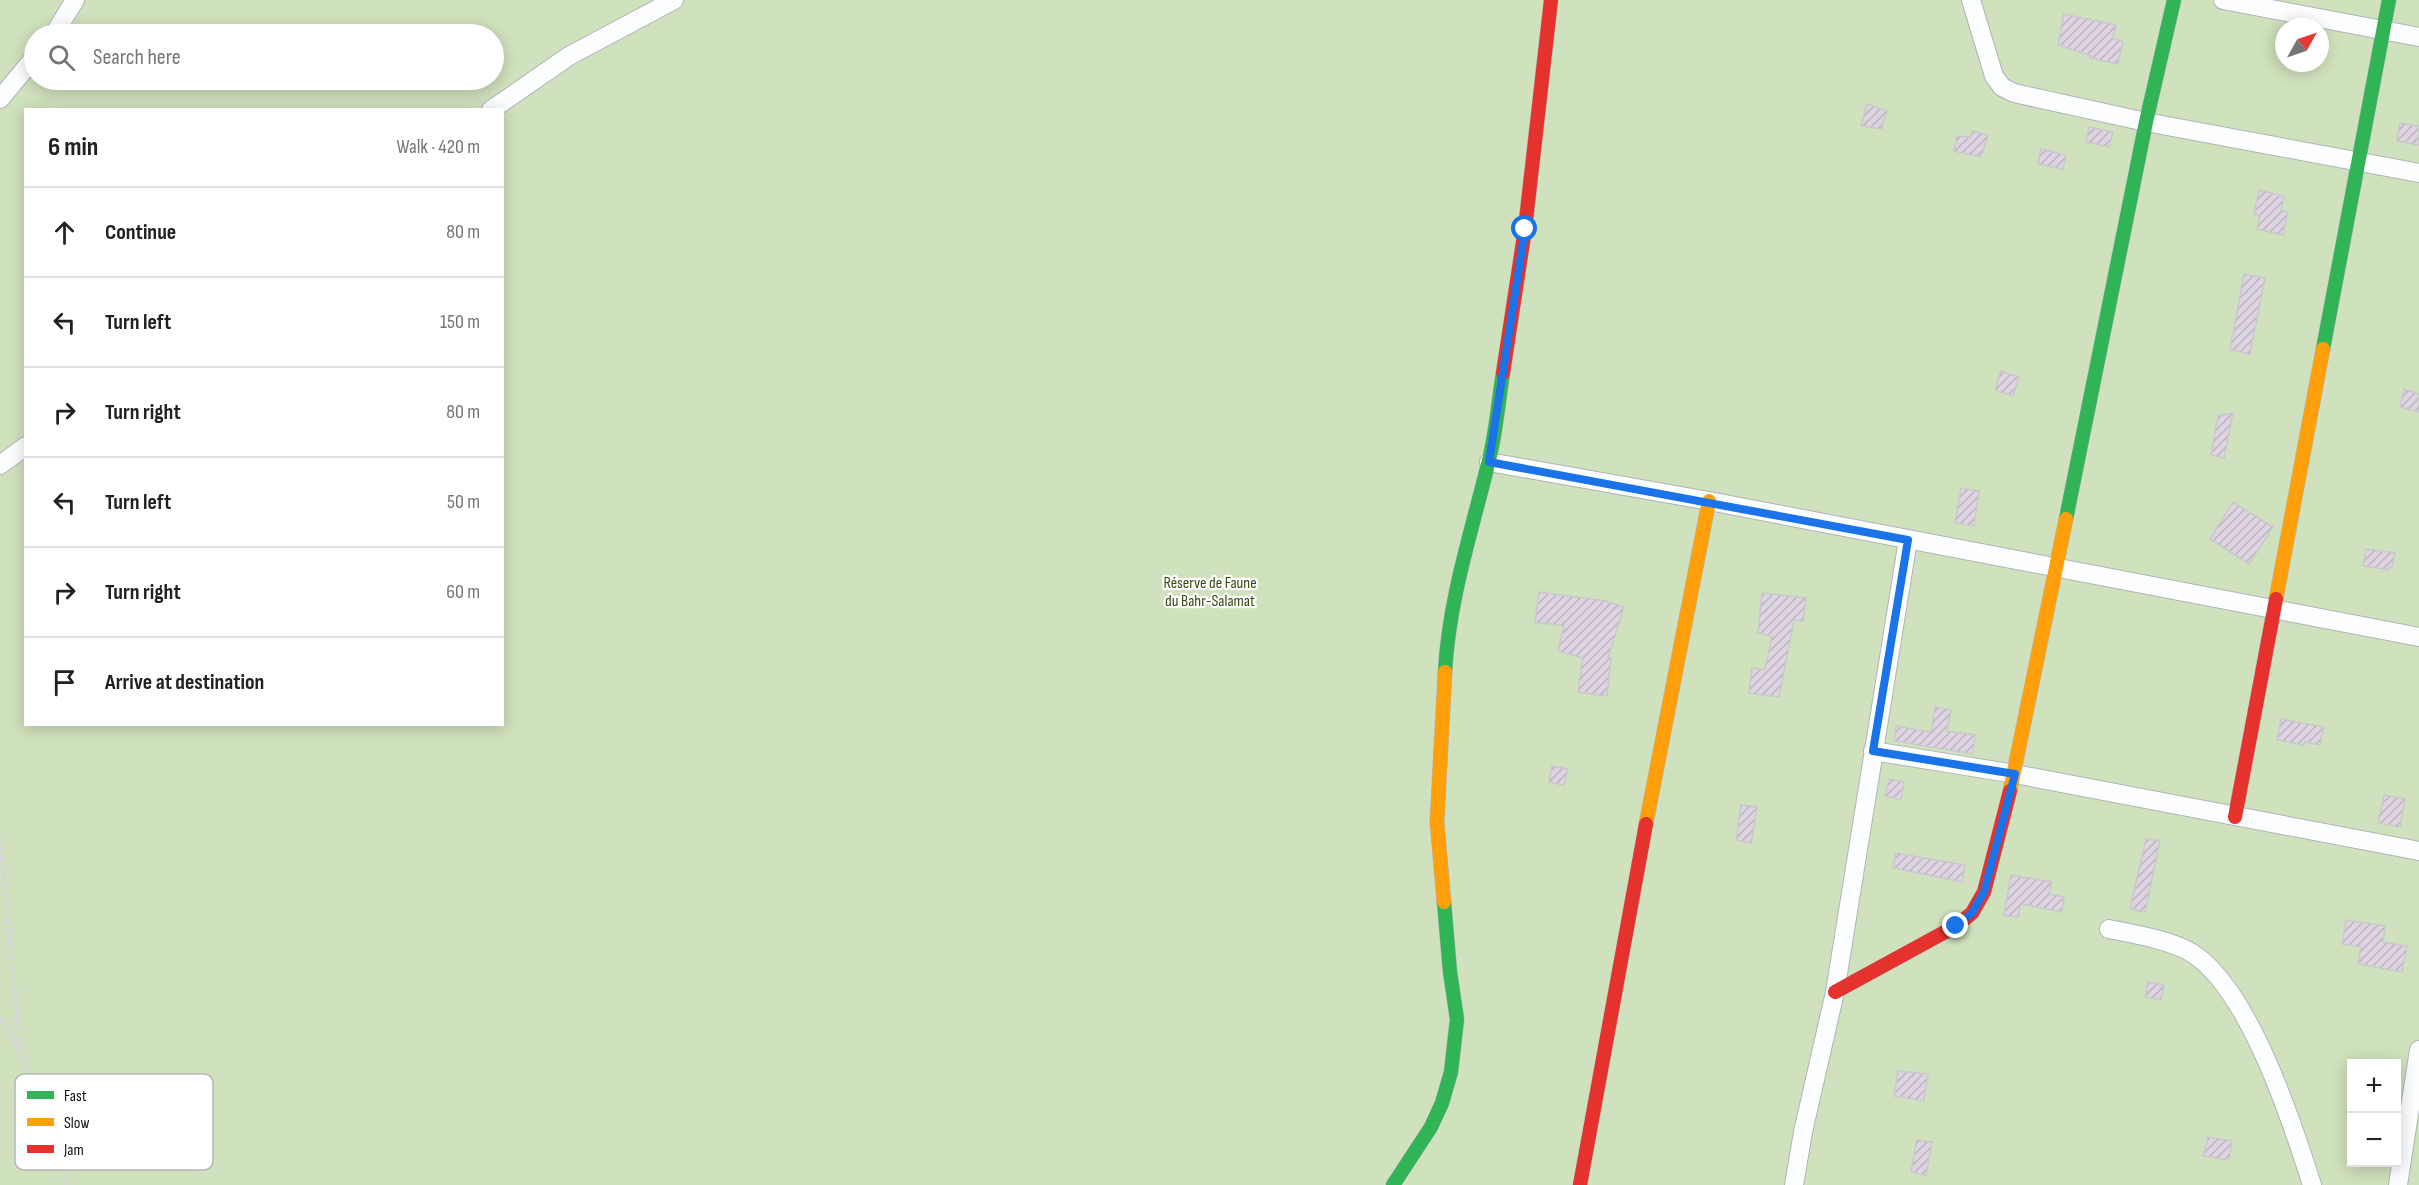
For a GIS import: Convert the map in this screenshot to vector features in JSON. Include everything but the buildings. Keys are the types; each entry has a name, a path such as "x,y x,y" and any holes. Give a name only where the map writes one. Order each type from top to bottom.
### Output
{"street":[{"path":"60,24 75,0"},
{"path":"494,108 569,56 674,0"},
{"path":"1393,1185 1431,1127 1442,1103 1450,1072 1458,1019 1450,972 1437,822 1447,655 1464,551 1489,462 1525,229 1551,0"},
{"path":"1971,0 1994,76 2002,87 2014,93 2146,122 2419,173"},
{"path":"1835,992 1956,926 1972,913 1984,892 2015,774 2146,122 2174,0"},
{"path":"2223,0 2419,37"},
{"path":"2235,817 2390,0"},
{"path":"0,99 24,70"},
{"path":"0,465 24,447"},
{"path":"1489,462 1709,501 2419,637"},
{"path":"1580,1185 1639,858 1709,501"},
{"path":"1794,1185 1803,1131 1835,992 1908,540"},
{"path":"1873,751 2015,774 2419,851"},
{"path":"2109,929 2148,937 2191,952 2217,975 2251,1026 2290,1116 2312,1185"},
{"path":"2398,1185 2419,1050"}],"path":[{"path":"0,838 21,1053"},
{"path":"0,1017 21,1053 28,1074"},
{"path":"62,1170 67,1185"}],"green space":[{"name":"Réserve de Faune du Bahr-Salamat","path":"0,0 2419,0 2419,1185 0,1185"}],"traffic: fast":[{"path":"2066,519 2146,122 2174,0"},
{"path":"2323,349 2389,0"},
{"path":"1445,672 1456,593 1491,453 1503,373"},
{"path":"1393,1185 1431,1127 1442,1103 1451,1072 1457,1019 1444,902"}],"traffic: slow":[{"path":"2276,599 2323,349"},
{"path":"1646,824 1709,501"},
{"path":"2010,791 2066,519"},
{"path":"1444,902 1437,822 1445,672"}],"traffic: jam":[{"path":"1503,373 1525,229 1551,0"},
{"path":"2235,817 2276,599"},
{"path":"1835,992 1956,926 1972,913 1984,892 2010,791"},
{"path":"1580,1185 1646,824"}],"route":[{"path":"1525,229 1489,462 1709,501 1908,540 1873,751 2015,774 1984,892 1972,913 1956,926"}]}
